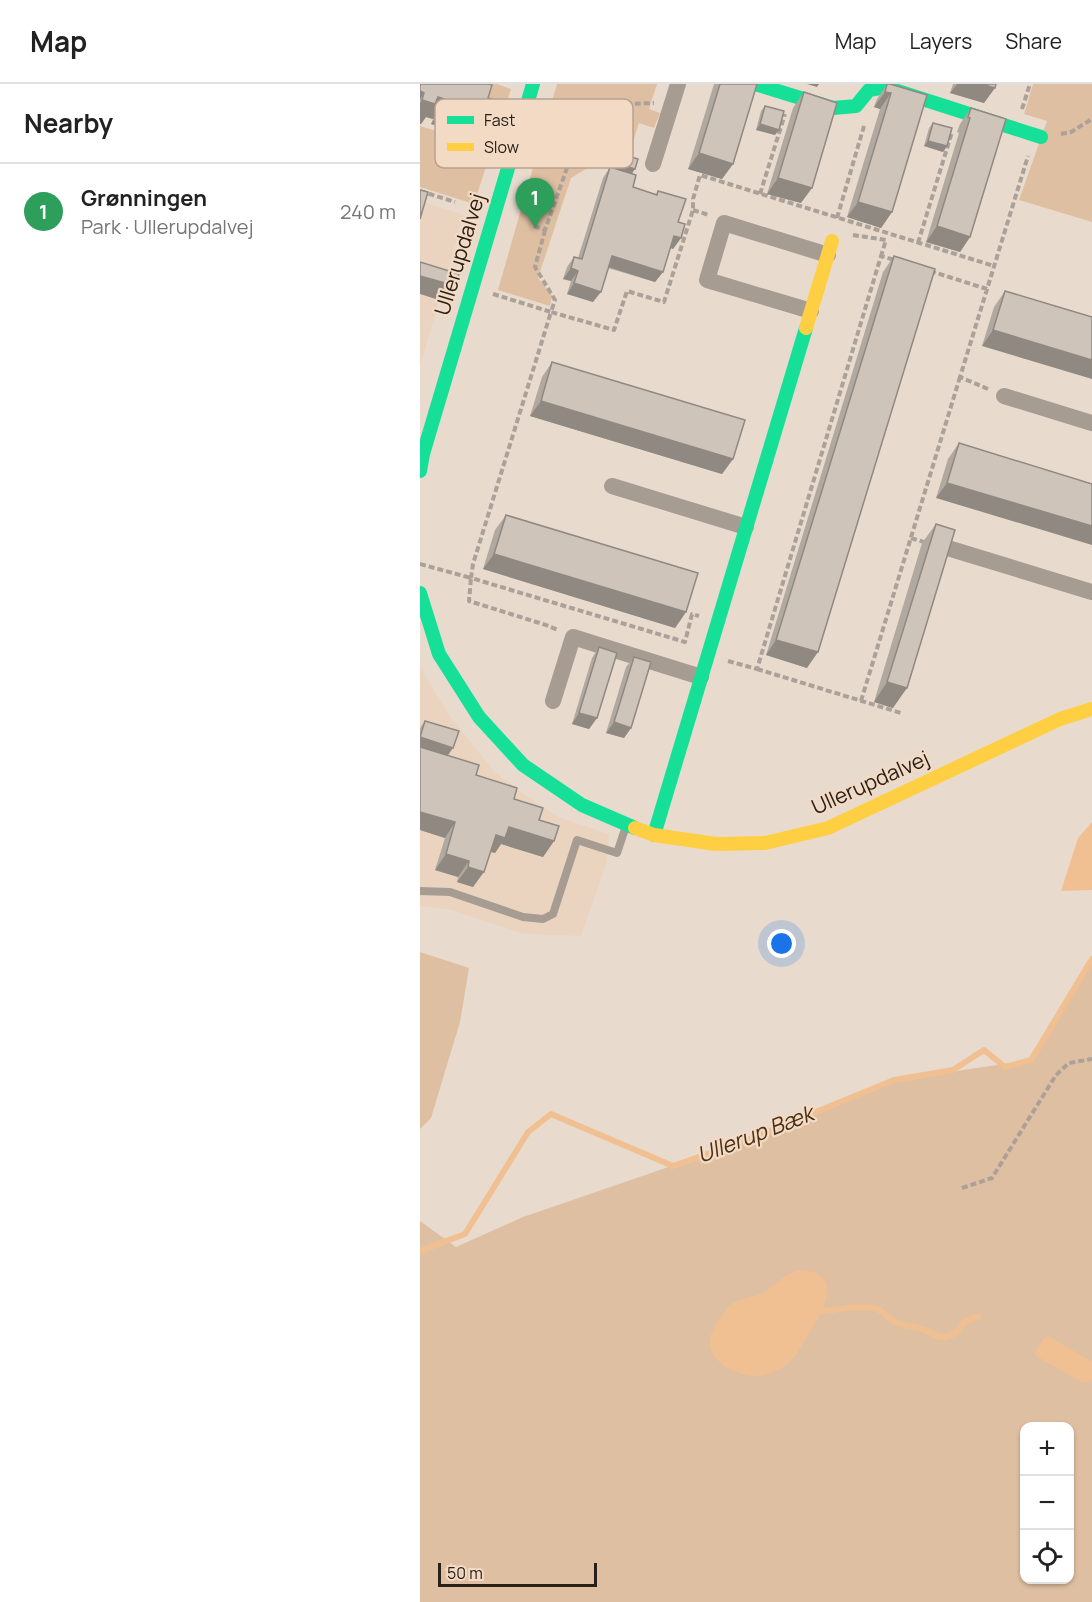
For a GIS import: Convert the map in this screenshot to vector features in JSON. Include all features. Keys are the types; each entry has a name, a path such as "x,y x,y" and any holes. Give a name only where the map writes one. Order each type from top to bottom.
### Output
{"street":[{"name":"Ullerupdalvej","path":"528,99 533,84"},
{"path":"653,164 678,84"},
{"path":"755,84 833,108 856,106 869,90 885,87 1038,136"},
{"name":"Ullerupdalvej","path":"420,471 423,454 508,168"},
{"path":"654,834 830,248 724,223 707,280 811,311"},
{"path":"1005,396 1092,423"},
{"path":"612,486 746,527"},
{"path":"951,549 1092,592"},
{"name":"Ullerupdalvej","path":"420,593 439,654 480,720 523,765 582,805 654,834 716,844 765,843 828,828 1060,719 1092,709"},
{"path":"553,701 573,637 701,677"}],"lane":[{"path":"420,891 450,892 523,917 543,919 553,914 577,840 617,853 627,825"}],"path":[{"path":"760,194 790,95"},
{"path":"633,104 672,102"},
{"path":"837,218 865,124 848,107"},
{"path":"918,243 958,111"},
{"path":"861,701 987,289 1038,136 1055,136 1071,132 1092,119"},
{"path":"567,168 545,230 535,267 555,300 473,564 469,602 546,625 573,637"},
{"path":"420,191 455,202"},
{"path":"534,226 545,230"},
{"path":"757,669 881,256 903,262"},
{"path":"924,269 987,289"},
{"path":"472,287 551,312"},
{"path":"960,377 1005,396"},
{"path":"910,538 951,549"},
{"path":"420,564 685,642 692,614 717,623"},
{"path":"708,654 902,713"},
{"path":"962,1188 992,1178 1056,1075 1069,1063 1092,1059"}],"shaded area":[{"path":"492,84 511,89 508,99 488,99"},
{"path":"557,84 657,84 649,109 660,113 654,128 639,123 633,142 633,99 553,99"},
{"path":"1033,84 1092,84 1092,222 1019,200 1047,121 1024,114"},
{"path":"420,126 435,131 435,168 486,168 474,204 420,187"},
{"path":"533,168 588,168 571,178 538,278 552,295 550,306 498,290"},
{"path":"420,201 464,215 420,366"},
{"path":"420,665 449,715 494,771 558,817 609,834 607,862 581,936 524,934 451,910 420,906"},
{"path":"1092,822 1092,890 1061,891 1078,838"},
{"path":"420,952 469,968 460,1022 431,1118 420,1129"},
{"path":"1092,959 1092,1602 420,1602 420,1221 456,1247 523,1217 750,1139 894,1080 1031,1060"},
{"path":"801,1270 815,1273 823,1278 827,1286 827,1295 819,1316 791,1361 777,1371 757,1376 739,1373 719,1361 711,1349 710,1339 715,1326 727,1308 736,1302 762,1293 786,1276"},
{"path":"1048,1336 1092,1362 1092,1379 1089,1382 1082,1382 1036,1356 1035,1353 1043,1339"}],"building":[{"path":"420,84 489,84 492,85 488,98 492,99 438,97 435,99 435,104 422,100 424,93 420,91"},
{"path":"720,84 757,84 733,164 699,153"},
{"path":"887,84 927,95 892,212 858,202 891,93 885,92"},
{"path":"982,84 996,84 995,88"},
{"path":"804,92 837,103 812,188 778,178"},
{"path":"765,106 784,111 779,130 760,124"},
{"path":"971,108 1006,119 970,237 937,226 970,118 968,117"},
{"path":"933,123 952,128 947,146 928,141"},
{"path":"633,158 638,159 635,169 632,168"},
{"path":"610,168 636,175 633,187 657,195 658,191 686,199 678,222 685,224 681,238 674,236 663,272 612,256 601,292 574,283 578,271 571,268 574,257 582,259"},
{"path":"420,190 428,192 420,219"},
{"path":"894,256 935,269 818,652 776,640"},
{"path":"420,262 459,274 456,286 420,276"},
{"path":"1005,291 1092,317 1092,360 993,330"},
{"path":"552,362 745,420 733,459 541,401"},
{"path":"959,443 1092,484 1092,526 947,483"},
{"path":"506,515 698,573 686,612 494,554"},
{"path":"936,524 955,530 907,688 887,682"},
{"path":"599,647 617,653 597,718 579,713"},
{"path":"634,657 651,662 631,728 614,722"},
{"path":"425,721 459,731 453,748 420,737"},
{"path":"420,747 479,765 476,775 517,788 514,799 543,808 539,820 559,826 554,841 509,827 505,838 496,835 484,872 468,867 469,861 446,854 455,822 420,812"}],"waterway":[{"name":"Ullerup Bæk","path":"420,1251 465,1234 528,1132 551,1114 673,1166 750,1139 894,1080 953,1070 984,1050 1005,1067 1031,1060 1092,959"},
{"path":"822,1311 855,1307 874,1308 898,1323 943,1337 953,1334 967,1321 978,1317"}],"traffic: fast":[{"path":"529,99 533,84"},
{"path":"755,84 833,108 856,106 869,90 885,87 1041,137"},
{"path":"420,471 423,454 508,168"},
{"path":"654,835 806,328"},
{"path":"420,593 439,654 479,717 523,765 582,805 635,828"}],"traffic: slow":[{"path":"806,328 832,241"},
{"path":"635,828 654,835 716,844 765,843 828,828 1060,719 1092,709"}],"place":[{"name":"Grønningen","path":"535,228"}]}
